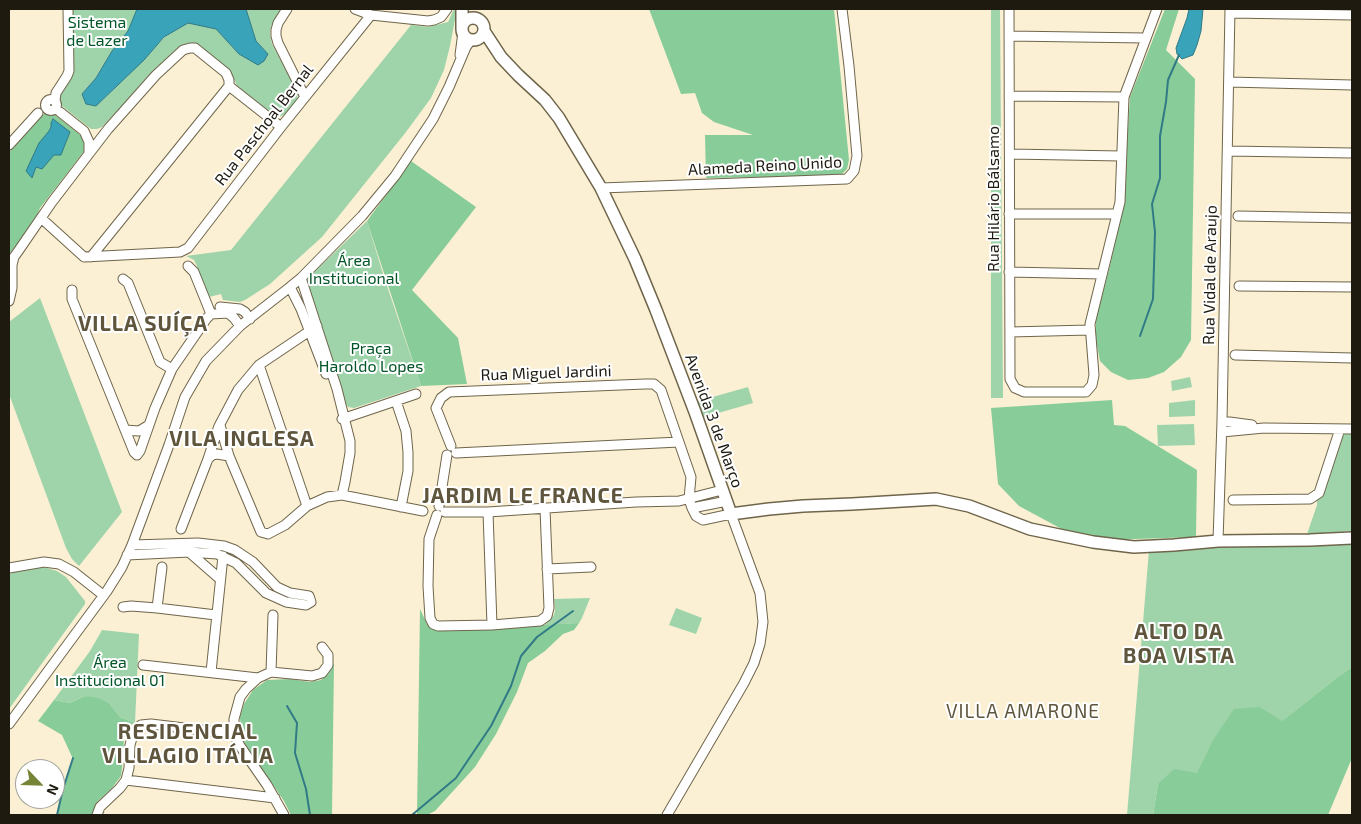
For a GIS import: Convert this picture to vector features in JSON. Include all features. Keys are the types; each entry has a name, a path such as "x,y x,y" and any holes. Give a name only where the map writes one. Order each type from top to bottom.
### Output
{"main road":[{"path":"462,9 473,32"},
{"path":"473,32 478,9"},
{"name":"Avenida 3 de Março","path":"473,32 545,100 559,118 601,188 635,259 656,310 731,514"},
{"path":"731,514 803,506 936,499 969,506 1030,529 1093,542 1134,547 1218,541 1352,538"}],"street":[{"path":"9,145 38,113 51,105 56,93 68,76 68,9"},
{"path":"287,9 278,23 276,36 278,44 305,97"},
{"path":"355,9 371,15 431,21 441,17 447,9"},
{"name":"Alameda Reino Unido","path":"601,188 847,179 854,171 857,156 842,9"},
{"name":"Rua Hilário Bálsamo","path":"1009,9 1010,379 1015,388 1024,392 1086,392 1092,385 1094,376 1090,330"},
{"path":"1010,332 1090,330 1120,202 1124,97 1157,9"},
{"path":"1230,11 1352,15"},
{"name":"Rua Vidal de Araujo","path":"1218,541 1222,432 1230,11"},
{"name":"Rua Paschoal Bernal","path":"117,256 180,252 188,248 281,127 371,15"},
{"path":"9,724 122,567 169,445 184,397 206,361 240,326 301,278 362,216 395,176 433,119 473,32"},
{"path":"1009,36 1145,38"},
{"path":"9,301 12,288 14,257 41,218 108,130 156,75 183,50 195,48 226,73 230,80 229,86 109,235 88,257"},
{"path":"1229,82 1352,85"},
{"path":"229,86 281,127"},
{"path":"1009,96 1124,97"},
{"path":"51,105 84,131 89,142 88,156"},
{"path":"84,131 98,133 108,130"},
{"path":"9,131 20,133"},
{"path":"1228,151 1352,153"},
{"path":"1010,154 1121,156"},
{"path":"1009,214 1117,214"},
{"path":"1238,216 1352,218"},
{"path":"41,218 88,257 117,256"},
{"path":"109,235 110,246 117,256"},
{"path":"188,266 194,272 210,311"},
{"path":"1009,272 1102,274"},
{"path":"301,278 314,328 350,441 350,454 342,495"},
{"path":"123,279 128,283 160,362 172,369"},
{"path":"1239,286 1352,287"},
{"path":"290,287 314,328"},
{"path":"72,290 72,299 134,452 137,455 172,369 210,311 226,308 240,309 250,319"},
{"path":"210,311 228,313 240,326"},
{"path":"181,529 220,425 238,390 259,365 314,328"},
{"path":"1235,355 1352,358"},
{"path":"259,365 308,506"},
{"name":"Rua Miguel Jardini","path":"451,451 436,408 441,398 449,392 654,384 660,390 679,442"},
{"path":"344,421 416,394"},
{"path":"396,400 406,431 408,452 408,471 401,507"},
{"path":"1222,420 1264,428"},
{"path":"125,430 139,431 149,425"},
{"path":"220,425 229,456 261,532 268,534 285,525 308,506 327,497 342,495 423,511"},
{"path":"1222,432 1264,428 1352,429"},
{"path":"1233,500 1310,499 1319,492 1340,429"},
{"path":"545,509 548,616 540,622 492,625 438,626 433,624 430,618 429,539 440,511 451,451 679,442 691,477 690,503 696,516 703,520 731,514"},
{"path":"208,459 212,455 217,454 229,456"},
{"path":"440,511 488,512 636,502 679,501 690,503 724,496"},
{"path":"488,512 492,625"},
{"name":"Avenida 3 de Março","path":"667,815 744,683 760,644 763,622 760,593 731,514"},
{"path":"127,555 209,552 223,556 236,563 266,593 286,602 306,605 311,602 309,596 290,593 277,587 253,562 235,550 224,546 198,543 132,545"},
{"path":"189,552 220,579"},
{"path":"210,672 223,556"},
{"path":"9,568 44,562 59,564 74,572 103,595"},
{"path":"220,579 228,566 231,563 236,563"},
{"path":"157,608 162,567"},
{"path":"547,569 591,567"},
{"path":"266,593 267,578"},
{"path":"123,607 157,608 216,615"},
{"path":"271,672 274,615"},
{"path":"284,815 275,798 240,746 234,734 234,719 240,697 258,678 271,672 312,676 322,673 328,665 328,655 322,647"},
{"path":"143,664 258,678"},
{"path":"236,676 242,680 246,689"},
{"path":"97,815 100,807 126,780 129,768 130,745 134,731 141,725 151,724 234,734"},
{"path":"126,780 275,798"}],"green space":[{"name":"Sistema de Lazer","path":"73,9 137,9 128,31 112,51 96,78 82,94 96,106 165,37 188,22 216,29 239,54 268,54 256,41 246,9 282,9 271,26 270,34 272,44 298,93 295,104 280,117 273,114 238,88 229,69 195,45 187,43 172,53 102,127 91,129 62,106 60,101 60,95 74,71"},
{"path":"454,9 457,9 444,70 431,98 322,237 270,284 245,300 240,302 223,300 221,294 209,297 194,260 186,256 231,250 411,25 428,27 448,22"},
{"path":"649,9 834,9 849,160 847,169 842,174 829,176 706,178 705,135 753,135 714,122 702,113 695,93 681,94"},
{"path":"991,9 1000,9 1003,398 991,398"},
{"path":"1165,9 1179,9 1166,50 1195,79 1191,340 1181,357 1164,372 1148,378 1128,380 1111,372 1100,361 1096,340 1096,317 1123,208 1130,97"},
{"path":"50,113 84,138 85,150 40,208 34,223 9,254 9,152 37,119 44,114"},
{"path":"411,161 476,207 412,290 458,338 467,384 421,386 367,221"},
{"name":"Praça Haroldo Lopes","path":"367,221 421,386 354,408 348,407 345,403 305,281"},
{"path":"40,298 122,512 79,566 72,559 66,548 9,394 9,322"},
{"path":"1190,377 1192,387 1172,391 1171,381"},
{"path":"748,387 753,403 701,418 695,402"},
{"path":"1112,400 1114,425 1125,426 1197,470 1196,537 1105,540 1071,534 1019,506 998,484 991,408"},
{"path":"1195,400 1195,416 1169,417 1169,403"},
{"path":"1194,424 1195,445 1158,446 1157,425"},
{"path":"1352,433 1352,531 1307,534 1317,505 1317,501 1313,499 1341,437 1344,434"},
{"path":"1352,542 1352,667 1281,722 1260,707 1211,743 1197,774 1158,784 1153,815 1127,815 1149,550"},
{"path":"40,566 57,571 66,577 85,601 85,604 9,709 9,574"},
{"path":"590,598 579,623 545,625 554,615 554,599"},
{"path":"676,608 702,618 696,634 669,625"},
{"path":"420,609 427,624 439,630 579,623 574,630 563,634 545,651 528,663 517,692 496,734 475,767 435,811 427,815 417,815"},
{"name":"Área Institucional 01","path":"102,630 139,634 135,723 120,717 109,703 85,696 70,703 54,700 90,651"},
{"path":"334,663 332,815 291,815 284,801 245,744 241,732 240,717 244,704 253,690 267,680 290,679 310,682 321,680 329,673"},
{"path":"1352,667 1352,758 1328,815 1153,815 1158,784 1174,769 1197,773 1211,743 1234,709 1260,707 1282,721"},
{"path":"85,696 98,698 109,703 120,717 135,723 128,726 124,737 121,776 112,788 98,801 92,815 57,815 58,809 65,809 65,783 73,759 62,735 38,721 54,700 70,703"}],"water":[{"path":"137,9 246,9 256,41 268,54 264,61 258,65 239,54 216,29 188,23 164,37 144,60 96,106 86,104 82,94 96,78 112,51 128,31"},
{"path":"1189,9 1203,9 1201,31 1193,55 1182,59 1177,54 1176,48"},
{"path":"53,119 70,132 61,155 54,155 42,169 36,167 32,178 26,171 39,143 49,131"}],"waterway":[{"path":"1140,336 1153,299 1155,232 1152,204 1160,178 1160,136 1168,80 1179,55"},
{"path":"412,815 456,778 491,726 511,686 521,656 537,637 573,611"},
{"path":"287,706 297,723 295,753 306,789 310,815"},
{"path":"57,815 73,758"}],"district":[{"name":"VILLA SUÍÇA","path":"143,324"},
{"name":"VILA INGLESA","path":"242,439"},
{"name":"JARDIM LE FRANCE","path":"523,496"},
{"name":"ALTO DA BOA VISTA","path":"1179,644"},
{"name":"VILLA AMARONE","path":"1023,712"},
{"name":"RESIDENCIAL VILLAGIO ITÁLIA","path":"188,744"}],"park label":[{"name":"Área Institucional","path":"354,270"}]}
